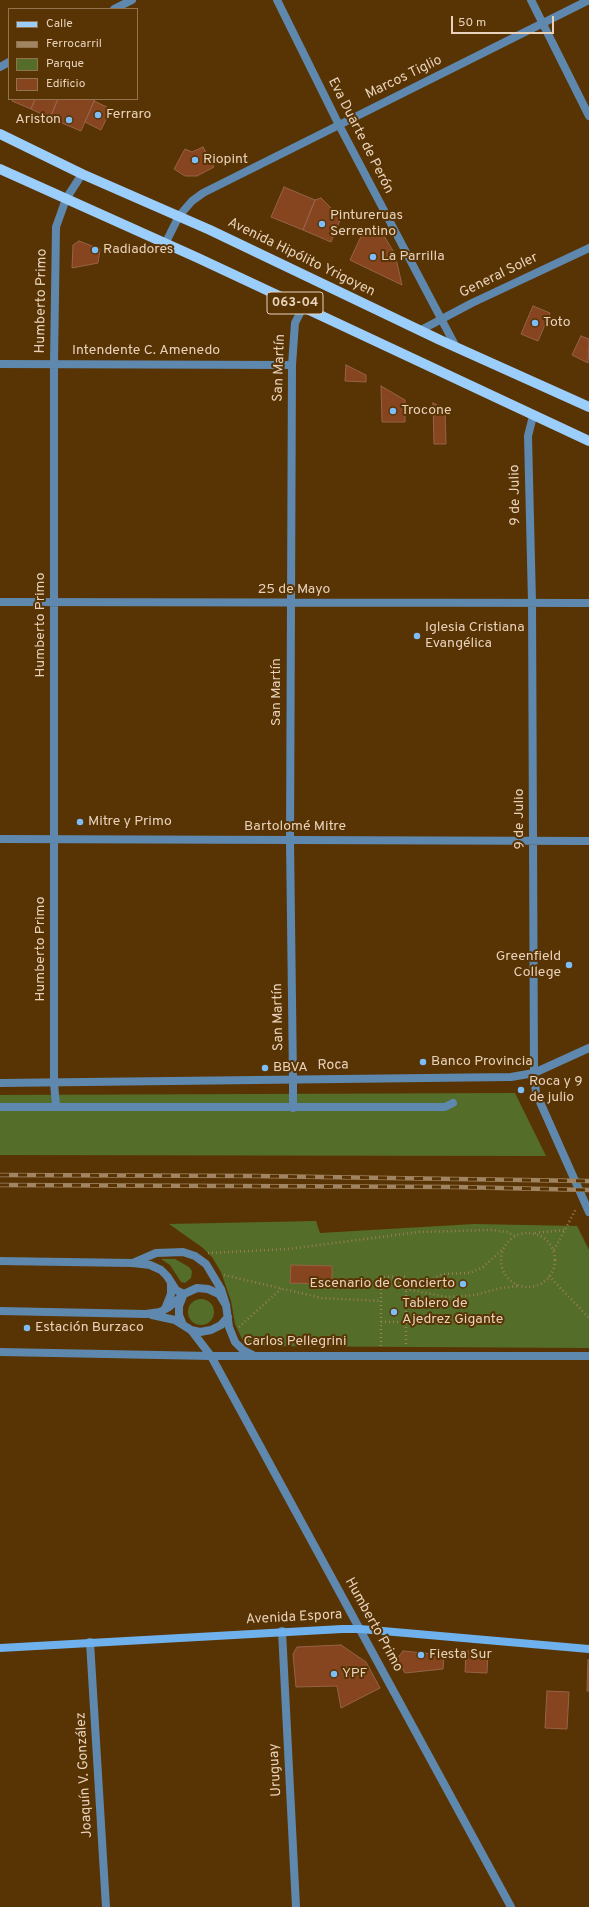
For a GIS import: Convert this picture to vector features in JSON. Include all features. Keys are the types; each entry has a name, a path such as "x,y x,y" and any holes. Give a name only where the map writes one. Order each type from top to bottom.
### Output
{"main road":[{"name":"Avenida Hipólito Yrigoyen","path":"0,134 82,174 179,216 456,347 589,407"},
{"name":"063-04","path":"0,169 303,307 589,441"},
{"name":"Avenida Espora","path":"0,1648 282,1631 360,1629 589,1649"}],"street":[{"path":"116,8 132,0"},
{"name":"Eva Duarte de Perón","path":"277,0 338,125 456,347"},
{"path":"531,0 589,116"},
{"name":"Marcos Tiglio","path":"165,244 179,216 192,201 203,193 589,0"},
{"name":"Humberto Primo","path":"56,1106 54,1083 54,363 56,227 66,199 82,174"},
{"name":"General Soler","path":"421,330 472,303 589,248"},
{"name":"San Martín","path":"293,1108 290,840 292,365 295,323 303,307"},
{"name":"Intendente C. Amenedo","path":"0,364 292,365"},
{"name":"9 de Julio","path":"533,416 528,436 532,602 534,1073 536,1093 589,1212"},
{"name":"25 de Mayo","path":"0,602 589,603"},
{"name":"Bartolomé Mitre","path":"0,838 589,841"},
{"name":"Roca","path":"0,1083 511,1077 534,1073 589,1048"},
{"path":"0,1107 445,1107 453,1104"},
{"path":"133,1263 156,1253 183,1252 195,1256 206,1264 221,1289 226,1305 229,1327 232,1334 239,1346 253,1355"},
{"path":"0,1261 133,1263 150,1265 161,1270 167,1276 171,1285 176,1290 184,1294"},
{"path":"165,1309 171,1294 171,1285"},
{"path":"0,1311 146,1314 160,1312 184,1294 197,1288 208,1289 219,1294 226,1305"},
{"path":"183,1325 179,1315 179,1306 184,1294"},
{"path":"146,1314 175,1320 191,1330 200,1332 210,1330 221,1325 228,1317"},
{"name":"Humberto Primo","path":"191,1330 211,1356 510,1907"},
{"name":"Carlos Pellegrini","path":"0,1352 211,1356 589,1356"},
{"name":"Uruguay","path":"282,1631 296,1907"},
{"name":"Joaquín V. González","path":"90,1642 106,1907"}],"path":[{"path":"553,1251 582,1198"},
{"path":"200,1260 209,1252 288,1249 419,1232 492,1230 507,1232 515,1236"},
{"path":"406,1284 423,1283 443,1274 470,1273 483,1267 515,1236 526,1233 565,1230"},
{"path":"406,1290 447,1297 475,1295 501,1288 535,1286 543,1282 549,1276 554,1268 555,1260 553,1251 546,1240 534,1233"},
{"path":"504,1247 502,1260 505,1273 510,1280 522,1286"},
{"path":"212,1273 335,1300 381,1301"},
{"path":"549,1276 589,1318"},
{"path":"382,1356 381,1277 406,1277 406,1356"},
{"path":"232,1334 282,1289"},
{"path":"381,1322 406,1322"}],"green space":[{"path":"515,1093 546,1156 0,1155 0,1095"},
{"path":"316,1221 320,1233 474,1224 577,1226 589,1250 589,1348 250,1346 242,1339 235,1324 231,1301 221,1272 212,1257 203,1248 169,1224"},
{"path":"161,1259 175,1259 189,1267 192,1271 191,1278 185,1283 181,1282 170,1265"},
{"path":"201,1299 210,1303 214,1312 210,1321 201,1325 192,1321 188,1312 192,1303"}],"building":[{"path":"12,100 35,100 31,109"},
{"path":"35,100 58,100 50,118 31,109"},
{"path":"58,100 95,100 81,131 50,118"},
{"name":"Ferraro","path":"94,101 111,109 101,130 85,122"},
{"name":"Riopint","path":"203,147 214,167 197,176 185,176 174,169 185,149 192,152"},
{"path":"284,187 315,200 303,230 271,217"},
{"name":"Pintureruas Serrentino","path":"321,198 341,218 331,242 303,230 315,200"},
{"name":"La Parrilla","path":"375,224 377,232 381,231 395,254 402,285 350,260 363,232"},
{"path":"79,241 100,249 98,263 72,268 73,245"},
{"name":"Toto","path":"533,306 550,313 538,341 521,334"},
{"path":"581,336 589,339 588,363 572,355"},
{"path":"346,365 366,375 366,382 345,381"},
{"name":"Trocone","path":"381,386 405,400 405,422 382,422"},
{"path":"433,403 445,409 446,444 434,444"},
{"path":"291,1265 332,1266 332,1284 290,1283"},
{"name":"YPF","path":"341,1645 366,1662 380,1688 341,1708 337,1686 296,1687 293,1654 297,1647"},
{"path":"403,1651 444,1655 443,1669 405,1673 397,1659"},
{"path":"466,1651 488,1652 487,1673 465,1672"},
{"path":"588,1660 589,1691 587,1691"},
{"path":"547,1691 569,1692 567,1729 545,1728"}],"railway":[{"path":"0,1175 255,1176 589,1181"},
{"path":"0,1185 456,1187 589,1190"}],"place":[{"name":"Ferraro","path":"98,115"},
{"name":"Ariston","path":"69,120"},
{"name":"Riopint","path":"195,160"},
{"name":"Pintureruas Serrentino","path":"322,224"},
{"name":"Radiadores","path":"95,250"},
{"name":"La Parrilla","path":"373,257"},
{"name":"Toto","path":"535,323"},
{"name":"Trocone","path":"393,411"},
{"name":"Iglesia Cristiana Evangélica","path":"417,636"},
{"name":"Mitre y Primo","path":"80,822"},
{"name":"Greenfield College","path":"569,965"},
{"name":"Banco Provincia","path":"423,1062"},
{"name":"BBVA","path":"265,1068"},
{"name":"Roca y 9 de julio","path":"521,1090"},
{"name":"Escenario de Concierto","path":"463,1284"},
{"name":"Tablero de Ajedrez Gigante","path":"394,1312"},
{"name":"Estación Burzaco","path":"27,1328"},
{"name":"Fiesta Sur","path":"421,1655"},
{"name":"YPF","path":"334,1674"}]}
